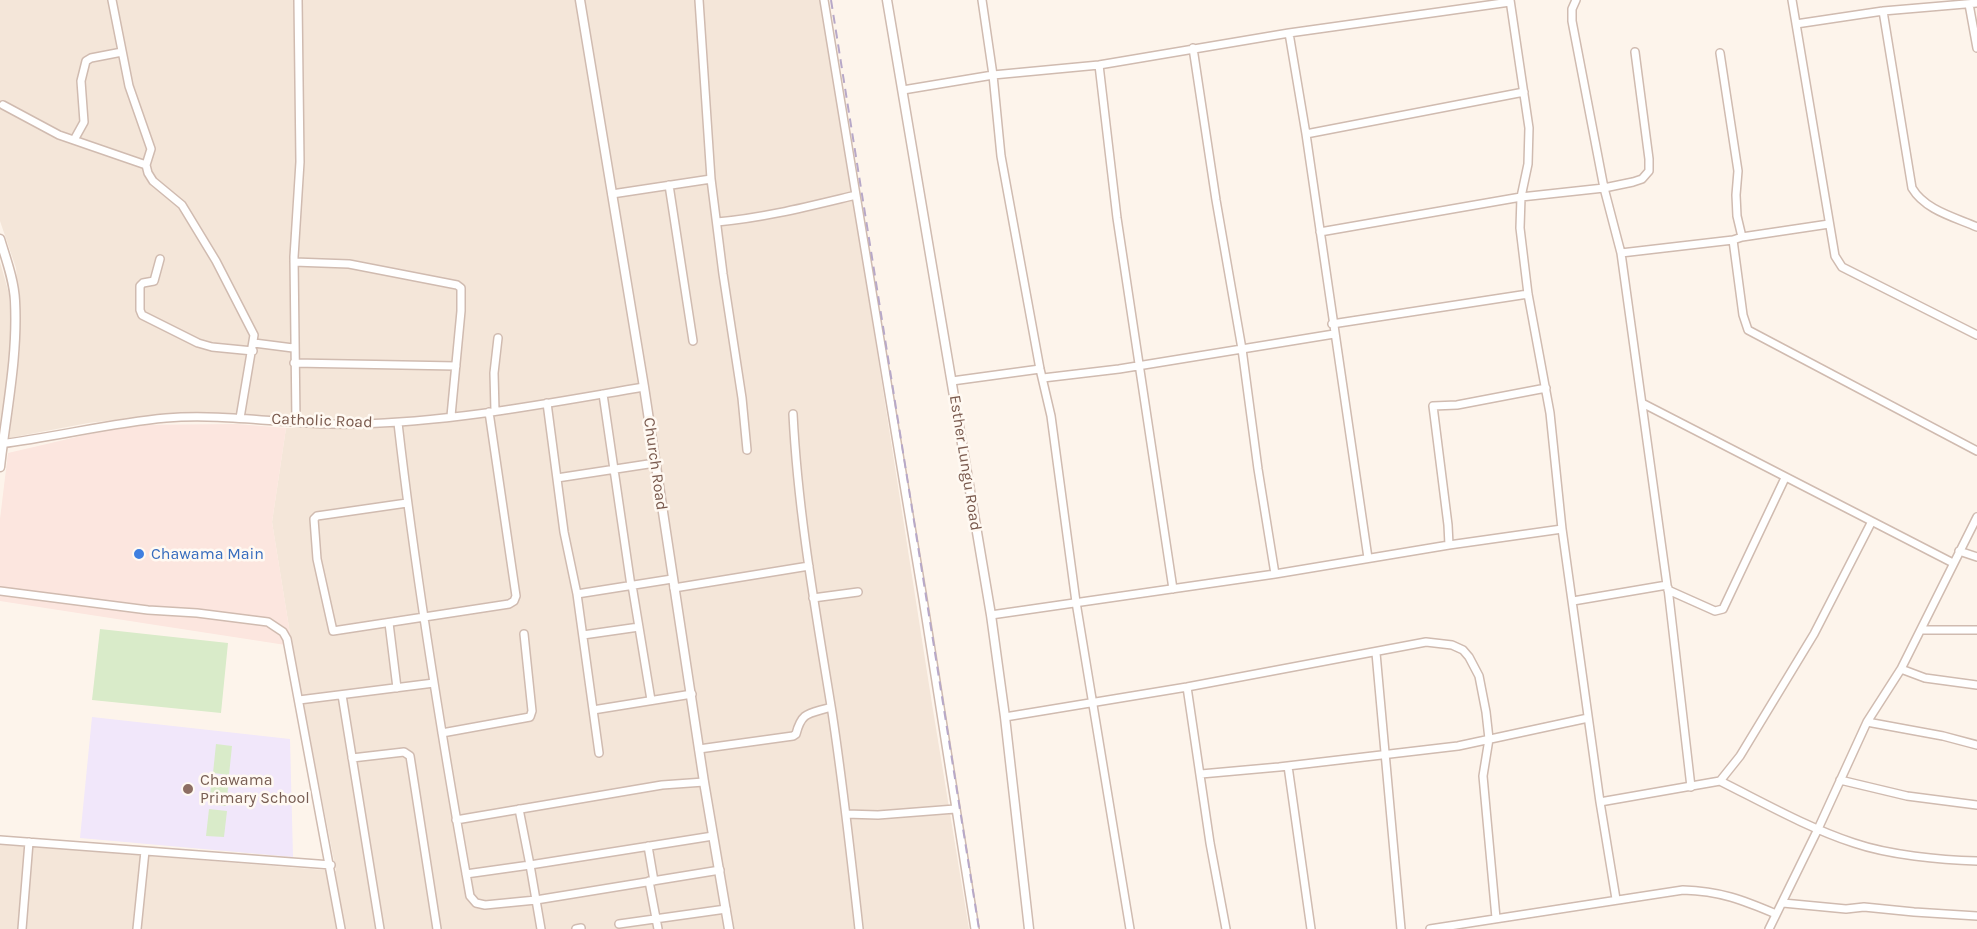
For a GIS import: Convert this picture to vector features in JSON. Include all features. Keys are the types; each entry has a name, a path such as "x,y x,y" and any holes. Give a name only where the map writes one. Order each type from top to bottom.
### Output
{"street":[{"path":"112,0 129,86 151,148 146,165 153,181 183,205 253,330 254,347 240,418"},
{"path":"296,421 293,348 294,262 300,162 298,0"},
{"name":"Church Road","path":"580,0 644,387 704,782 729,929"},
{"path":"699,0 711,179 742,398 747,450"},
{"path":"824,0 975,929"},
{"name":"Esther Lungu Road","path":"887,0 991,615 1029,929"},
{"path":"982,0 1002,156 1040,369 1051,416 1076,602 1130,929"},
{"path":"1576,0 1572,9 1572,21 1604,188 1621,254 1668,587 1691,787"},
{"path":"1792,0 1835,256 1842,267 1977,335"},
{"path":"903,90 993,75 1099,65 1289,33 1510,1 1529,129 1528,164 1521,196 1520,228 1528,294 1551,413 1562,529 1616,899"},
{"path":"1796,24 1883,11 1973,4 1977,48"},
{"path":"1883,11 1912,188 1918,198 1928,206 1977,227"},
{"path":"1289,33 1368,558"},
{"path":"1193,48 1242,349 1275,574"},
{"path":"74,140 84,122 81,81 86,62 91,58 122,52"},
{"path":"1320,232 1521,196 1604,188 1642,179 1649,171 1649,159 1635,52"},
{"path":"1720,53 1738,171 1737,216 1742,237"},
{"path":"1099,65 1117,218 1173,589"},
{"path":"1306,134 1524,92"},
{"path":"3,105 18,111 47,130 146,165"},
{"path":"612,194 711,179"},
{"path":"669,185 693,341"},
{"path":"717,222 798,209 856,195"},
{"path":"1621,254 1733,240 1830,224"},
{"path":"0,239 8,263 15,309 15,339 0,467"},
{"path":"1733,240 1743,315 1748,330 1977,451"},
{"path":"160,260 154,281 143,283 140,286 142,315 198,343 293,348"},
{"path":"294,262 349,264 457,285 461,288 451,416"},
{"path":"1332,324 1528,294"},
{"path":"1043,378 1334,334"},
{"path":"407,503 317,516 314,519 317,560 333,631 509,604 514,601 516,596 492,411 498,338"},
{"path":"294,363 456,366"},
{"path":"952,381 1040,369"},
{"name":"Catholic Road","path":"1,444 128,422 169,418 240,418 352,424 398,423 644,387"},
{"path":"1449,544 1433,406 1457,405 1546,388"},
{"path":"603,394 651,700"},
{"path":"547,403 564,532 577,594 599,753"},
{"path":"1642,403 1835,502 1871,523 1953,563"},
{"path":"794,414 796,464 813,598 846,814 859,929"},
{"path":"398,423 407,503 434,683 470,896 476,903 485,905 536,900 720,870"},
{"path":"557,478 655,463"},
{"path":"1574,601 1668,587 1715,612 1723,609 1785,478"},
{"path":"1769,929 1868,722 1901,669 1977,517"},
{"path":"1720,781 1740,756 1814,633 1871,523"},
{"path":"991,615 1275,574 1449,544 1562,529"},
{"path":"1959,551 1977,557"},
{"path":"577,594 632,585 673,583 809,566"},
{"path":"0,591 148,610 197,613 268,622 283,632 287,639 342,929"},
{"path":"813,598 858,592"},
{"path":"389,623 397,688"},
{"path":"583,635 639,627"},
{"path":"1921,630 1977,630"},
{"path":"442,733 530,717 532,711 524,634"},
{"path":"1005,717 1187,687 1426,642 1452,645 1469,657 1479,676 1486,712 1489,739 1483,776 1496,918"},
{"path":"1376,653 1401,929"},
{"path":"1901,669 1925,678 1977,685"},
{"path":"299,700 434,683"},
{"path":"1187,687 1210,843 1226,929"},
{"path":"593,710 692,694"},
{"path":"342,695 380,929"},
{"path":"699,749 794,736 803,716 831,707"},
{"path":"1201,774 1458,746 1588,718"},
{"path":"1868,722 1977,745"},
{"path":"352,758 404,752 410,756 437,929"},
{"path":"1288,766 1311,929"},
{"path":"1840,780 1907,796 1977,805"},
{"path":"1600,801 1720,781 1818,829 1855,843 1907,854 1977,861"},
{"path":"456,820 662,786 704,782"},
{"path":"519,809 541,929"},
{"path":"846,814 878,815 955,809"},
{"path":"466,874 713,836"},
{"path":"0,840 331,865"},
{"path":"21,929 29,842"},
{"path":"648,846 658,929"},
{"path":"137,929 145,851"},
{"path":"1430,929 1683,890 1710,891 1731,896 1776,914"},
{"path":"1783,903 1977,916"},
{"path":"619,924 726,909"}],"shaded area":[{"path":"0,0 822,0 969,929 0,929 0,844 336,871 292,646 272,522 286,428 399,426 474,416 398,420 159,415 88,423 9,438 20,348 20,307 16,268 0,221"},
{"path":"0,262 9,294 12,337 0,441"},
{"name":"Chawama Main","path":"237,424 286,428 272,522 292,646 0,601 0,519 8,453 128,425"},
{"name":"Chawama Primary School","path":"92,717 290,739 293,857 80,838"}],"green space":[{"path":"100,629 228,643 221,713 92,700"},
{"path":"216,744 232,746 229,775 213,773"},
{"path":"212,777 229,779 226,806 209,804"},
{"path":"209,809 227,811 224,837 206,836"}],"railway":[{"path":"831,0 979,929"}],"place":[{"name":"Chawama Main","path":"139,554"},
{"name":"Chawama Primary School","path":"188,789"}]}
